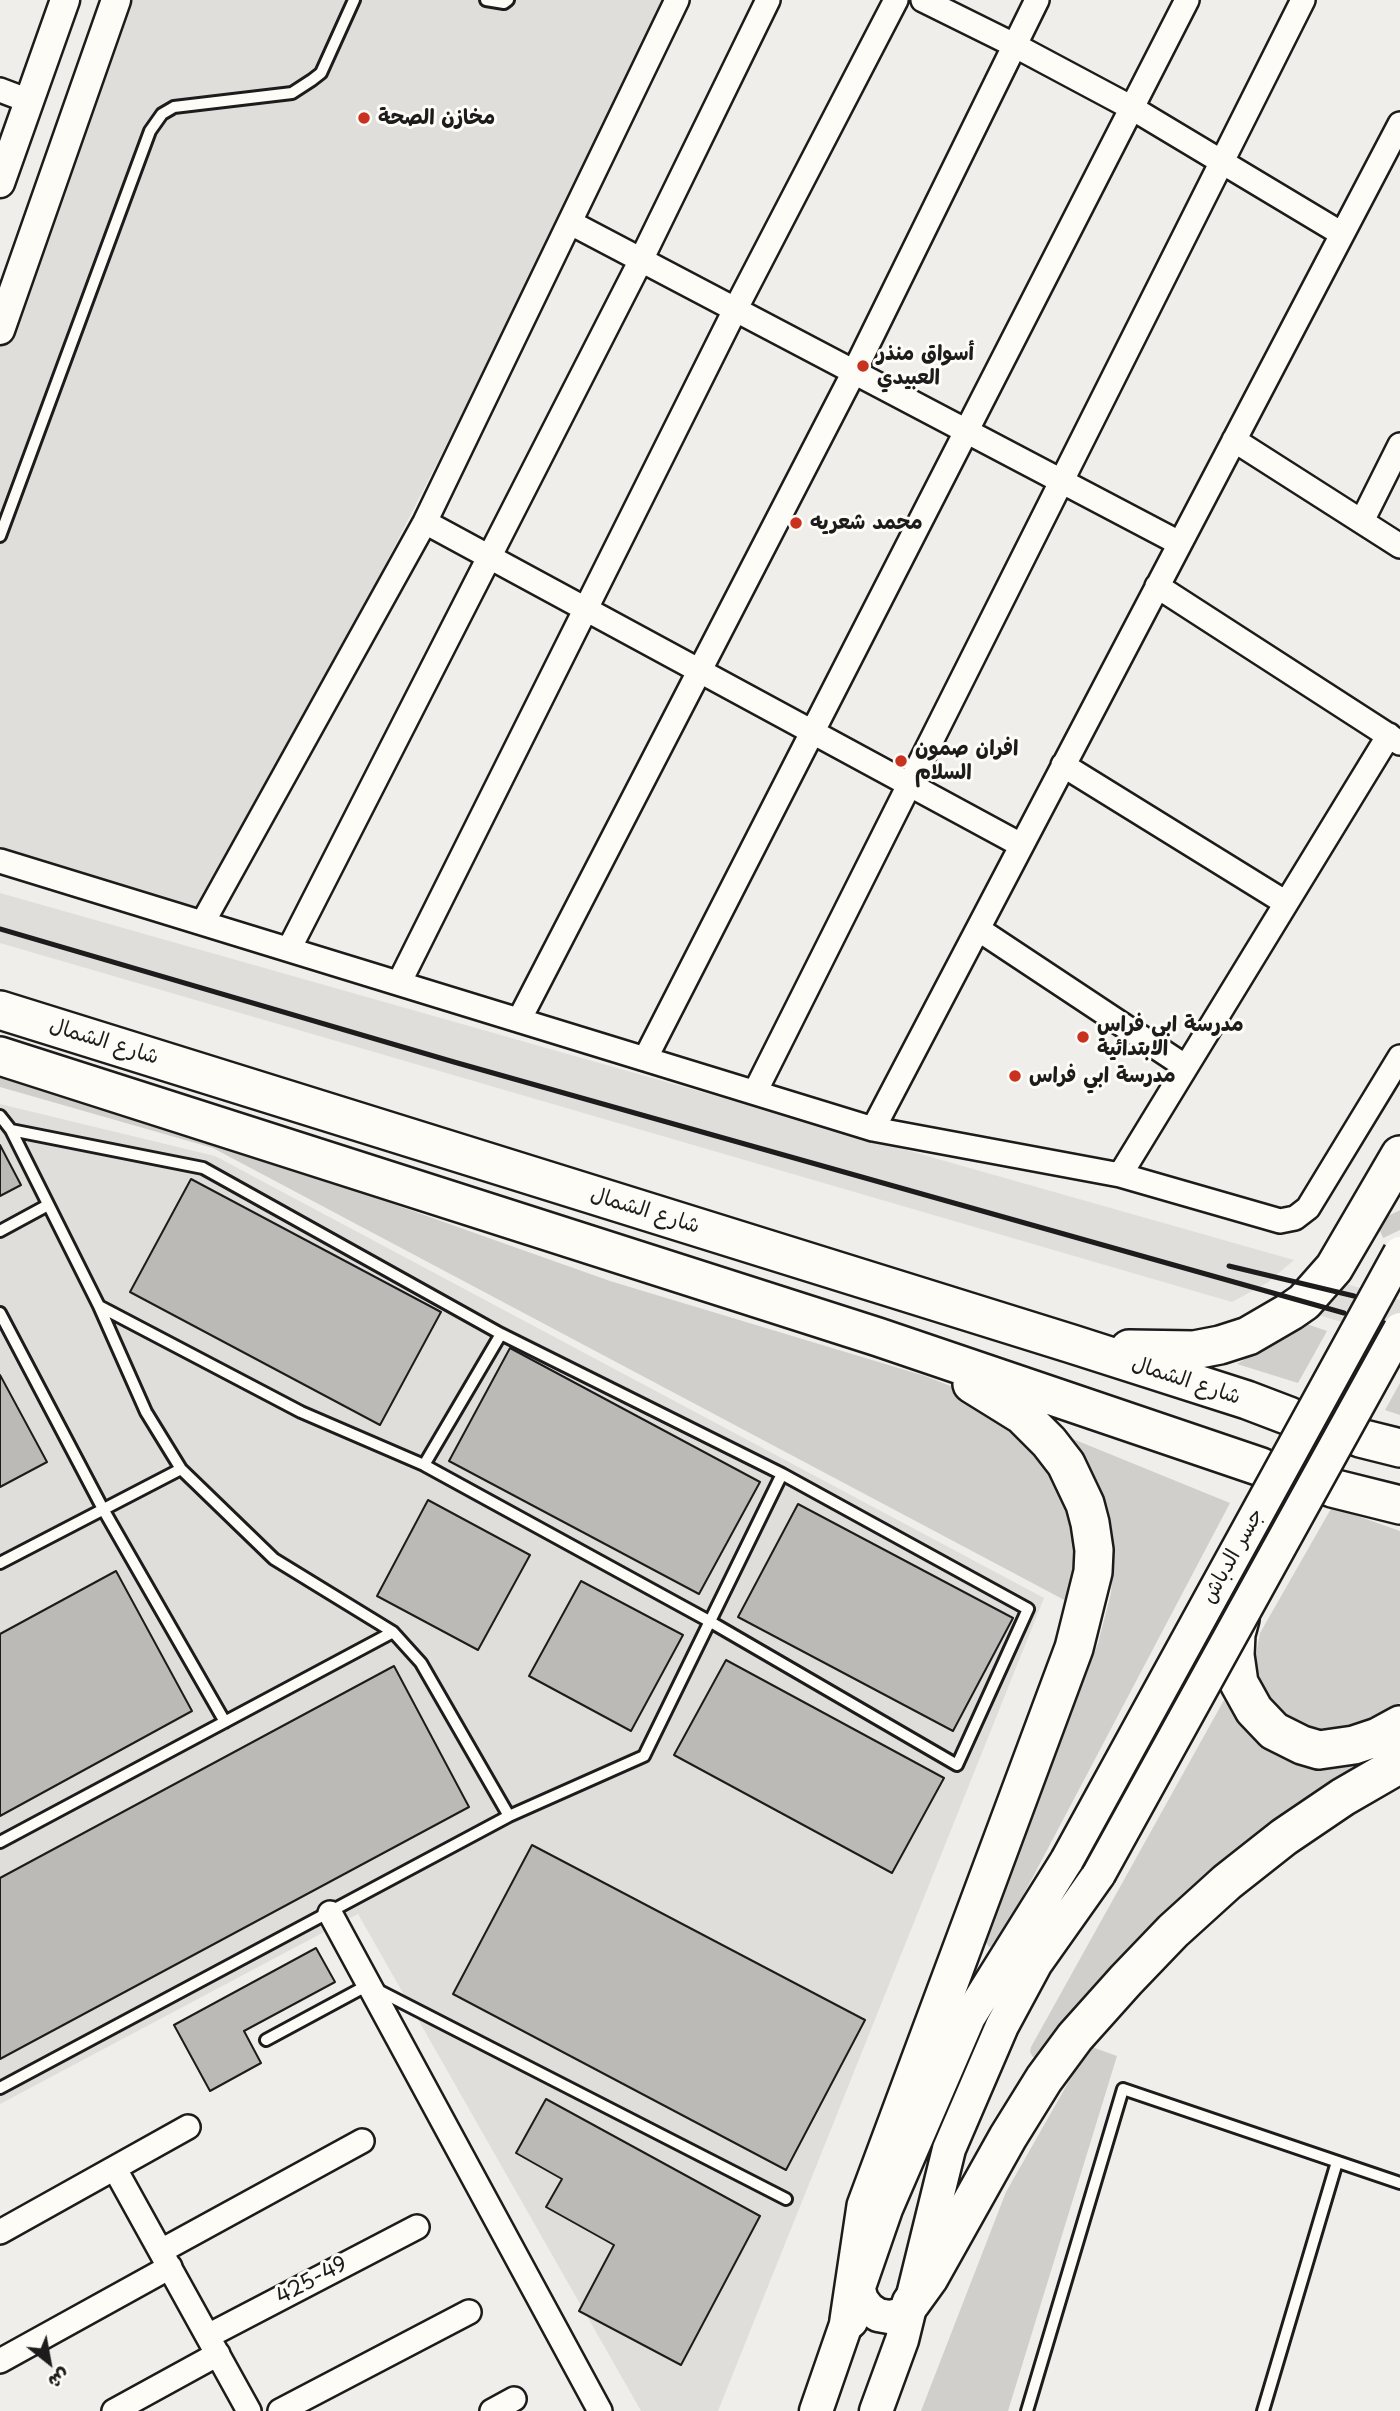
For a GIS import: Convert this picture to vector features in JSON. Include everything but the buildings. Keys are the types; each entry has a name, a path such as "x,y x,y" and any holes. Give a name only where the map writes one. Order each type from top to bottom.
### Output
{"highway":[{"name":"شارع الشمال","path":"0,1010 1072,1344 1289,1416"},
{"path":"0,1056 878,1337 1261,1467"},
{"path":"1072,1344 1164,1351 1194,1350 1248,1336 1278,1320 1304,1302 1334,1268 1400,1155"},
{"path":"854,2305 866,2206 1074,1648 1093,1573 1094,1550 1090,1523 1077,1485 1066,1464 1037,1429 1001,1400 878,1337"},
{"path":"1360,1438 1400,1448"},
{"path":"1332,1488 1394,1505"},
{"path":"1240,1619 1234,1655 1239,1682 1254,1710 1274,1731 1319,1750 1354,1745 1378,1737 1400,1725"},
{"path":"910,2306 929,2278 1044,2078 1075,2037 1126,1980 1173,1931 1227,1882 1343,1797 1400,1764"}],"main road":[{"name":"جسر الدباش","path":"816,2411 886,2209 969,2017 1067,1860 1400,1253"},
{"name":"جسر الدباش","path":"876,2411 902,2340 949,2149 1002,2026 1036,1963 1099,1874 1400,1329"},
{"path":"854,2305 862,2300 878,2315 889,2317 900,2315 910,2306"}],"street":[{"path":"0,183 65,0"},
{"path":"1,321 116,0"},
{"path":"203,922 425,522 677,0"},
{"path":"289,949 641,260 768,0"},
{"path":"399,983 584,608 896,0"},
{"path":"923,0 1132,108 1342,234"},
{"path":"519,1020 854,372 1037,0"},
{"path":"645,1059 1187,0"},
{"path":"755,1092 1303,0"},
{"path":"0,90 29,101"},
{"path":"873,1129 1400,124"},
{"path":"571,223 1179,543"},
{"path":"1234,440 1400,546"},
{"path":"1362,521 1400,444"},
{"path":"425,522 1021,845"},
{"path":"1120,1175 1286,903 1394,739 1157,586"},
{"path":"1063,765 1286,903"},
{"path":"0,861 873,1129 1120,1175 1280,1221 1295,1219 1308,1208 1400,1056"},
{"path":"978,929 1186,1067"},
{"path":"330,1913 600,2411"},
{"path":"0,2232 188,2127"},
{"path":"0,2361 362,2141"},
{"path":"115,2169 249,2411"},
{"name":"425-49","path":"114,2411 213,2345 416,2227"},
{"path":"280,2411 469,2312"},
{"path":"492,2411 514,2399"}],"lane":[{"path":"0,536 150,131 162,114 174,107 292,93 321,73 354,0"},
{"path":"485,0 504,3 508,0"},
{"path":"0,1116 11,1130 99,1306 146,1412 181,1469 274,1559 393,1632 421,1663 509,1816"},
{"path":"11,1130 203,1168 501,1334 782,1474 1028,1609 957,1765 709,1621 424,1465 301,1412 99,1306"},
{"path":"0,1231 48,1205"},
{"path":"0,1313 103,1509 225,1722"},
{"path":"424,1465 501,1334"},
{"path":"0,1563 181,1469"},
{"path":"0,2088 509,1816 644,1756 782,1474"},
{"path":"0,1842 393,1632"},
{"path":"267,2040 368,1985 786,2199"},
{"path":"1027,2411 1123,2090 1400,2183"},
{"path":"1263,2411 1337,2162"}],"shaded area":[{"path":"114,0 673,0 203,922 0,861 0,325"},
{"path":"0,893 1294,1260 1267,1283 1232,1302 0,943"},
{"path":"0,1074 300,1171 610,1281 925,1376 961,1390 991,1405 1051,1463 1081,1545 1070,1603 213,1148 0,1087"},
{"path":"0,1104 215,1156 1044,1598 718,2411 641,2411 358,1914 0,2104"},
{"path":"1340,1282 1400,1300 1400,1341 1313,1313"},
{"path":"1304,1323 1327,1331 1298,1383 1237,1364"},
{"path":"1400,1383 1400,1415 1385,1410"},
{"path":"1063,1435 1230,1503 997,1945 989,1947 985,1941 1098,1643 1111,1593 1111,1535 1105,1507"},
{"path":"1332,1507 1400,1531 1400,1703 1357,1725 1325,1729 1308,1726 1282,1712 1271,1702 1263,1688 1255,1660 1260,1633"},
{"path":"1224,1700 1238,1722 1255,1739 1276,1754 1301,1763 1340,1766 1359,1762 1400,1742 1037,2058 1033,2057 1031,2047"},
{"path":"1089,2046 1117,2056 1008,2411 921,2411 1006,2192"}],"tunnel":[{"path":"1396,1161 1390,1175 1388,1191 1389,1207 1400,1230"}],"railway":[{"path":"0,929 454,1062 1344,1313"},
{"path":"1229,1266 1354,1296"}],"place":[{"name":"مخازن الصحة","path":"364,118"},
{"name":"أسواق منذر العبيدي","path":"863,366"},
{"name":"محمد شعريه","path":"796,523"},
{"name":"افران صمون السلام","path":"901,761"},
{"name":"مدرسة ابي فراس الابتدائية","path":"1083,1037"},
{"name":"مدرسة ابي فراس","path":"1015,1076"}]}
